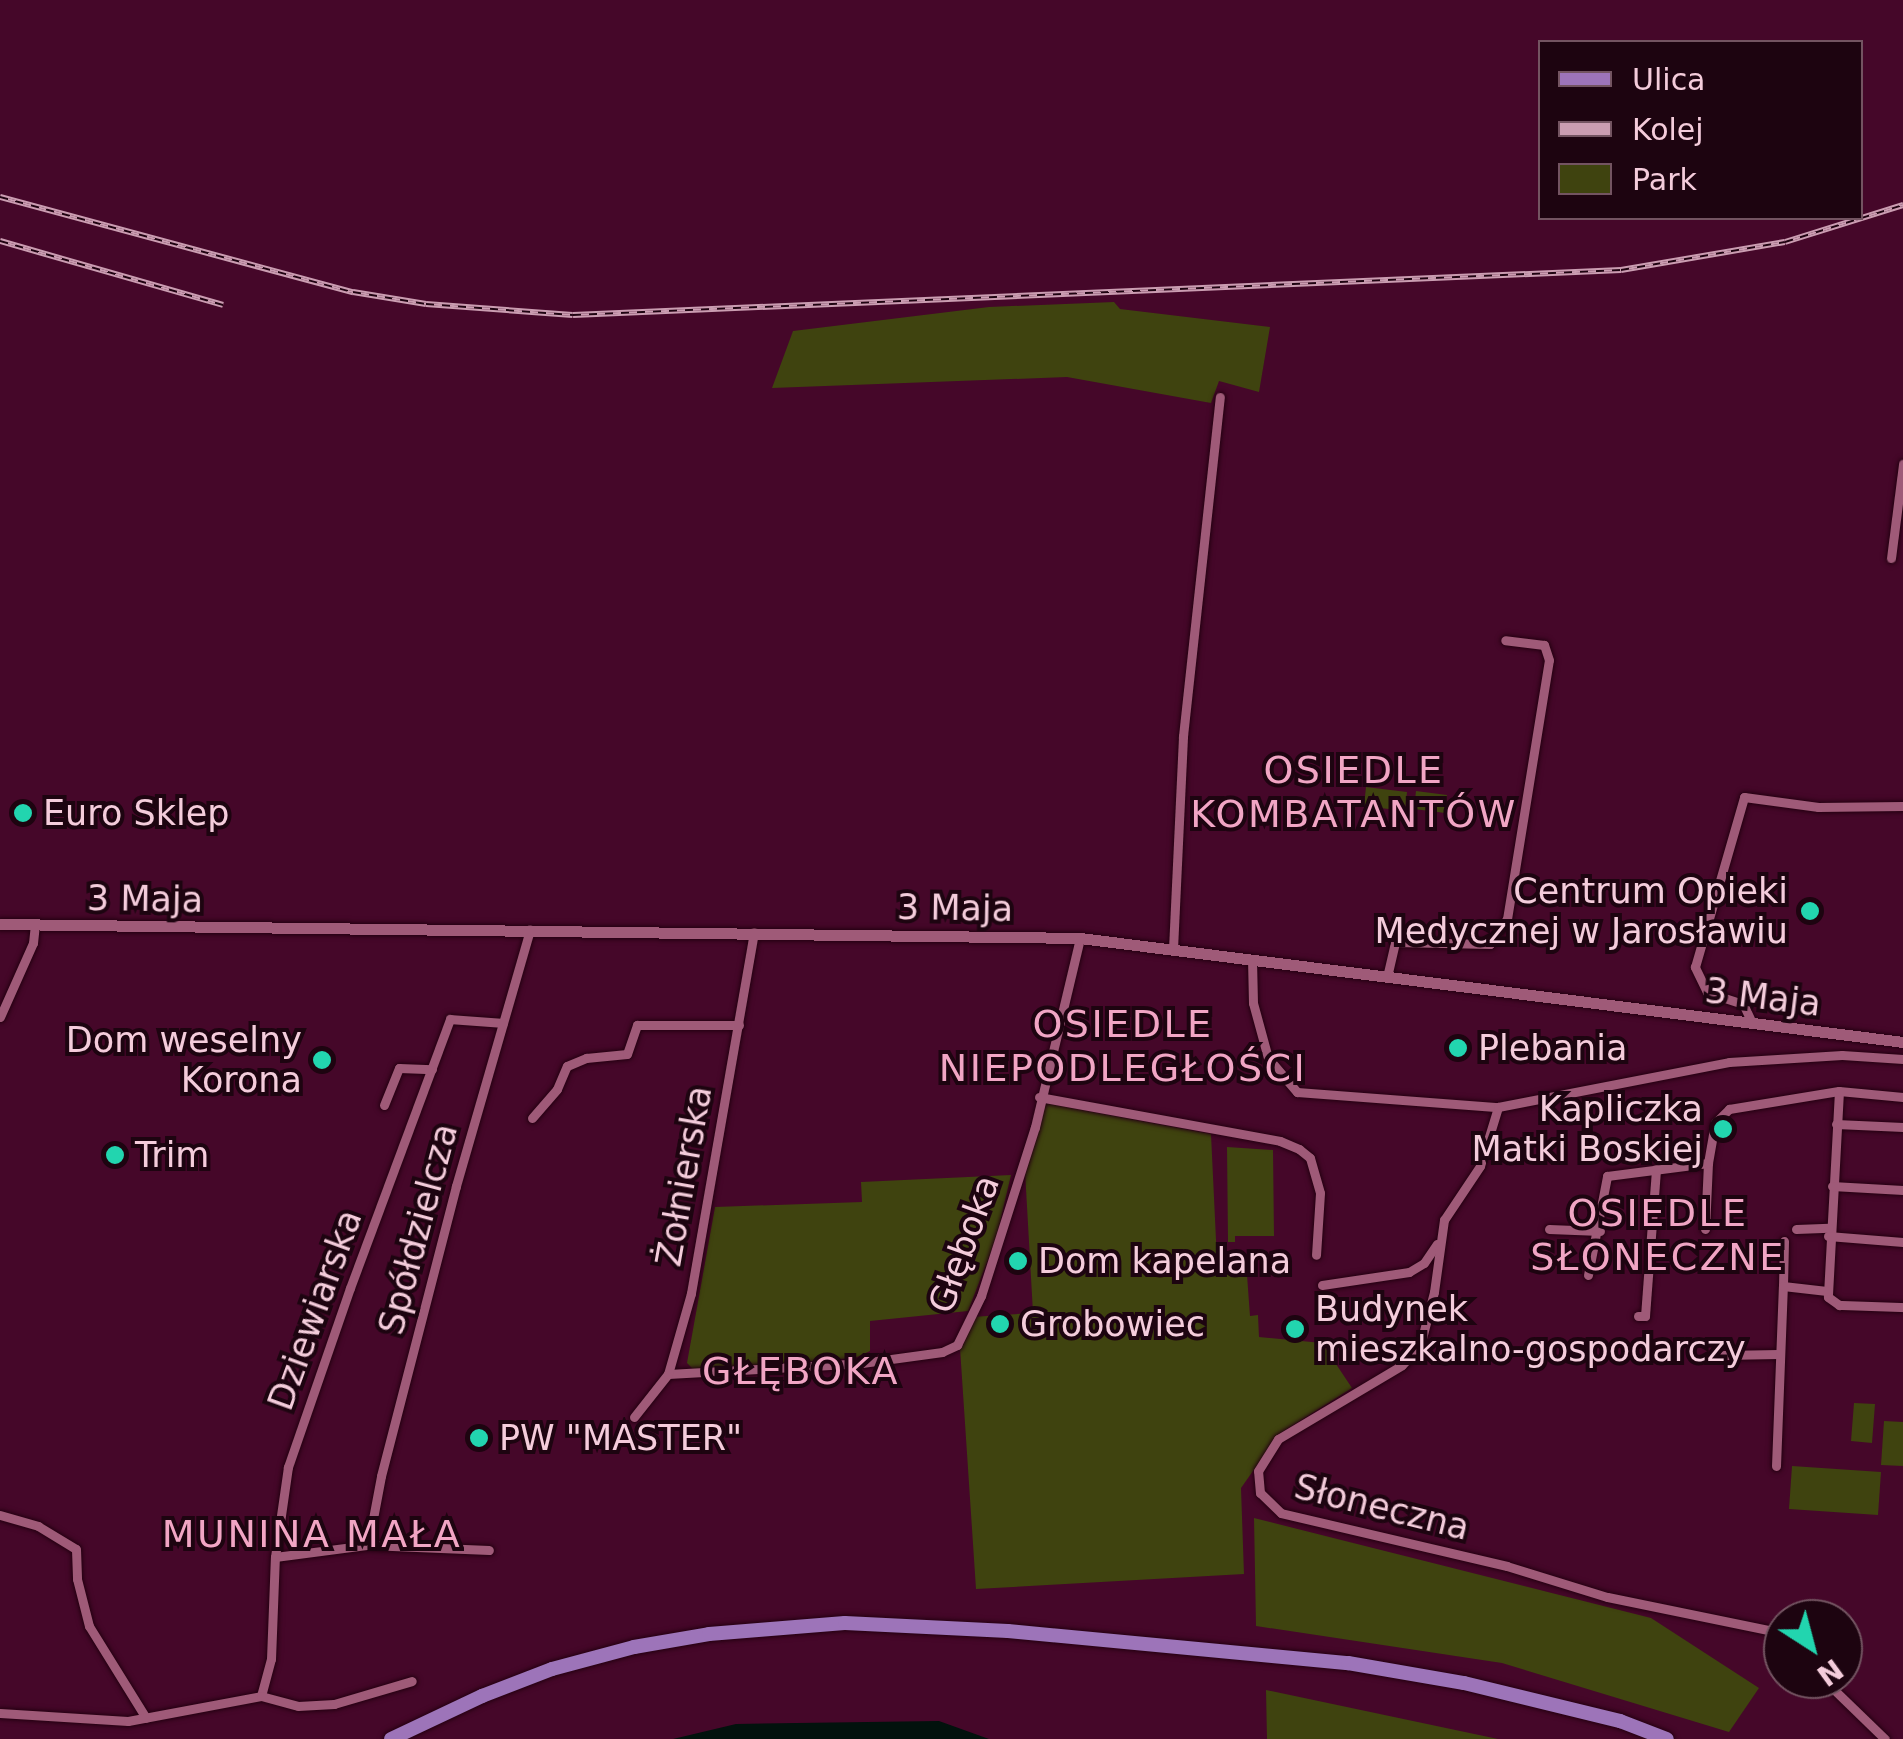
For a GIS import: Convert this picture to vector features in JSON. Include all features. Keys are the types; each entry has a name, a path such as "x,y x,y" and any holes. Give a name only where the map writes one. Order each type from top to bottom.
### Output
{"main road":[{"path":"390,1739 552,1669 634,1647 709,1634 845,1623 1008,1631 1348,1662 1464,1683 1620,1722 1667,1739"}],"street":[{"path":"1173,949 1183,736 1220,397"},
{"path":"1891,558 1903,464"},
{"path":"1386,976 1395,942 1490,944 1500,936 1507,919 1548,649 1534,642 1505,640"},
{"path":"1752,1023 1743,1004 1706,992 1696,967 1744,797 1818,806 1903,805"},
{"name":"3 Maja","path":"0,924 1080,938 1903,1042"},
{"path":"0,1017 33,943 36,924"},
{"name":"Spółdzielcza","path":"368,1545 431,1282 530,929"},
{"name":"Żołnierska","path":"634,1417 668,1374 691,1292 754,932"},
{"name":"Głęboka","path":"668,1374 862,1363 942,1352 957,1345 981,1296 1034,1127 1080,938"},
{"path":"1252,959 1253,1002 1268,1058 1297,1092 1498,1107 1729,1062 1842,1055 1903,1059"},
{"name":"Dziewiarska","path":"262,1696 272,1658 275,1557 288,1468 450,1019 503,1022"},
{"path":"532,1118 557,1088 568,1066 586,1058 626,1054 638,1025 739,1025"},
{"path":"384,1105 400,1068 432,1069"},
{"path":"1704,1229 1715,1123 1729,1109 1839,1092 1903,1097"},
{"path":"1839,1092 1828,1232 1830,1302 1839,1306 1903,1307"},
{"path":"1039,1097 1280,1141 1299,1149 1310,1158 1320,1193 1316,1255"},
{"name":"Słoneczna","path":"1498,1107 1486,1153 1444,1220 1434,1292 1420,1346 1402,1365 1278,1440 1258,1470 1260,1493 1268,1504 1294,1516 1506,1566 1606,1597 1763,1629"},
{"path":"1836,1124 1903,1127"},
{"path":"1588,1275 1600,1231 1607,1176 1708,1163"},
{"path":"1638,1316 1645,1316 1656,1169"},
{"path":"1832,1186 1903,1190"},
{"path":"1549,1228 1600,1231"},
{"path":"1796,1230 1903,1242"},
{"path":"1322,1285 1408,1272 1424,1263 1439,1242"},
{"path":"1776,1466 1784,1242"},
{"path":"1783,1286 1827,1291"},
{"path":"1724,1355 1778,1354"},
{"path":"0,1515 38,1526 76,1549 78,1579 89,1626 146,1718"},
{"path":"275,1557 368,1545 489,1550"},
{"path":"0,1713 111,1720 146,1718 262,1696 298,1706 334,1704 412,1681"},
{"path":"1844,1699 1885,1739"}],"green space":[{"path":"1114,302 1120,309 1270,327 1259,392 1219,381 1211,403 1067,377 772,388 793,331 989,307"},
{"path":"1366,787 1407,792 1405,811 1364,806"},
{"path":"1416,791 1447,795 1445,813 1414,809"},
{"path":"1044,1103 1211,1134 1217,1261 1246,1261 1250,1316 1258,1315 1259,1337 1322,1343 1352,1388 1279,1434 1241,1488 1244,1574 976,1589 960,1348 972,1317 1033,1313 1025,1171"},
{"path":"1227,1147 1273,1150 1274,1236 1235,1236 1235,1242 1228,1242"},
{"path":"1011,1175 996,1239 968,1311 870,1321 870,1351 855,1358 694,1370 687,1363 715,1207 862,1202 861,1182"},
{"path":"1854,1403 1875,1404 1872,1443 1851,1441"},
{"path":"1884,1421 1903,1422 1903,1466 1881,1465"},
{"path":"1792,1466 1881,1472 1878,1515 1789,1509"},
{"path":"1254,1518 1651,1618 1759,1688 1729,1732 1502,1663 1256,1626"},
{"path":"1266,1690 1498,1739 1267,1739"}],"shaded area":[{"path":"939,1721 989,1739 673,1739 736,1724"}],"railway":[{"path":"0,197 353,292 426,304 573,315 1621,270 1785,242 1855,220"},
{"path":"1863,218 1903,205"},
{"path":"0,241 223,305"}],"place":[{"name":"Euro Sklep","path":"23,813"},
{"name":"Centrum Opieki Medycznej w Jarosławiu","path":"1810,911"},
{"name":"Plebania","path":"1458,1048"},
{"name":"Dom weselny Korona","path":"322,1060"},
{"name":"Kapliczka Matki Boskiej","path":"1723,1129"},
{"name":"Trim","path":"115,1155"},
{"name":"Dom kapelana","path":"1018,1261"},
{"name":"Grobowiec","path":"1000,1324"},
{"name":"Budynek mieszkalno-gospodarczy","path":"1295,1329"},
{"name":"PW \"MASTER\"","path":"479,1438"}],"district":[{"name":"OSIEDLE KOMBATANTÓW","path":"1354,793"},
{"name":"OSIEDLE NIEPODLEGŁOŚCI","path":"1123,1047"},
{"name":"OSIEDLE SŁONECZNE","path":"1658,1236"},
{"name":"GŁĘBOKA","path":"801,1372"},
{"name":"MUNINA MAŁA","path":"312,1535"}]}
